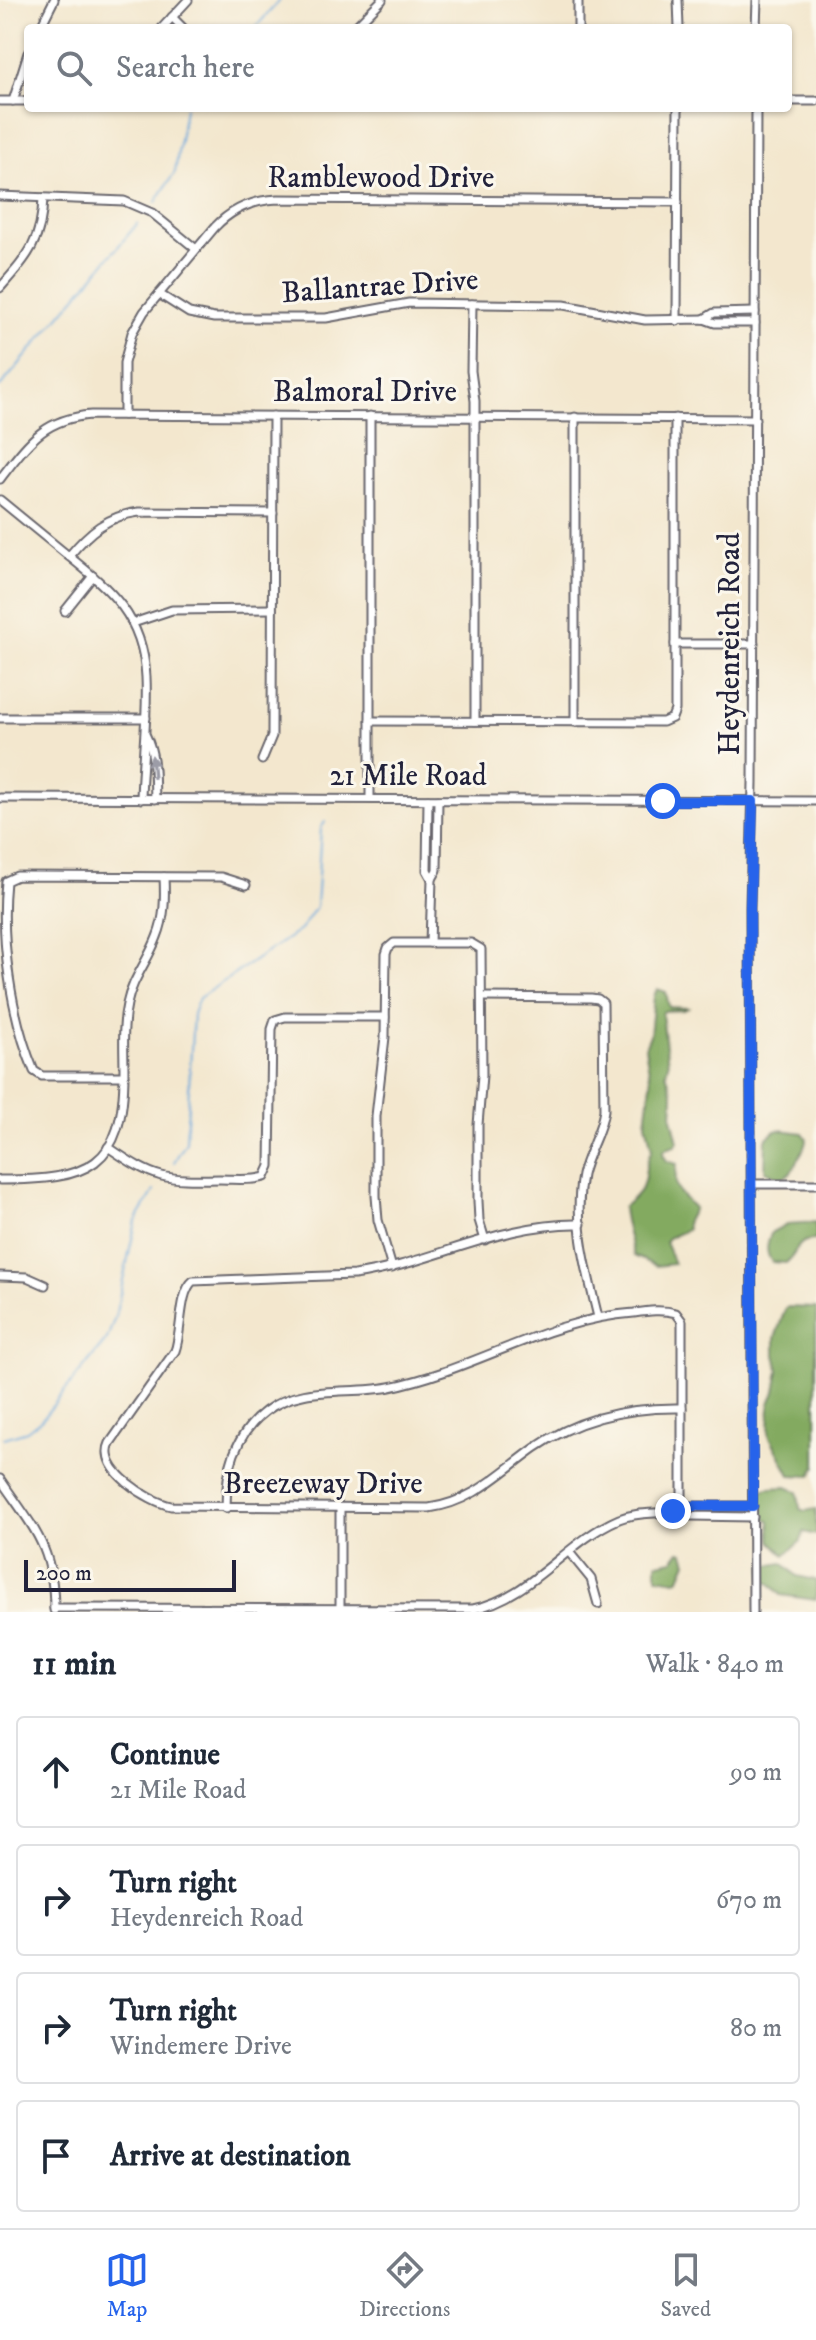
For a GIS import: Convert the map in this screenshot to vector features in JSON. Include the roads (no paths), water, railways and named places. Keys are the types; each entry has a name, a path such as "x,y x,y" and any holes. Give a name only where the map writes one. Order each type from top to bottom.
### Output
{"street":[{"path":"42,24 54,0"},
{"path":"166,24 188,0"},
{"path":"358,24 382,0"},
{"path":"578,0 578,24"},
{"path":"678,0 679,24"},
{"path":"756,24 757,0"},
{"path":"172,17 179,24"},
{"path":"13,101 24,66"},
{"path":"0,101 24,101"},
{"path":"792,101 816,101"},
{"path":"677,321 678,112"},
{"name":"Heydenreich Road","path":"753,1612 750,908 756,112"},
{"path":"0,196 106,198 133,203 152,213 196,249"},
{"path":"0,288 36,241 42,223 43,198"},
{"name":"Ramblewood Drive","path":"124,415 124,363 129,340 139,319 228,215 253,202 270,199 678,202"},
{"name":"Ballantrae Drive","path":"159,294 189,313 214,318 326,318 400,304 472,304 564,305 645,320 704,319 715,323 755,323"},
{"path":"472,304 475,721"},
{"name":"Ballantrae Drive","path":"704,319 714,313 755,312"},
{"name":"Balmoral Drive","path":"0,479 36,435 56,422 82,416 755,419"},
{"path":"262,760 272,736 273,416"},
{"path":"370,416 370,799"},
{"path":"575,417 575,722"},
{"path":"370,721 663,722 672,718 675,710 675,418"},
{"path":"0,500 114,594 133,623 145,668 146,736 142,748 141,799"},
{"path":"69,556 98,526 122,515 150,512 273,513"},
{"path":"65,611 93,576"},
{"path":"133,623 172,610 272,609"},
{"path":"675,644 754,644"},
{"path":"0,718 146,718"},
{"path":"146,736 154,766 155,799"},
{"name":"21 Mile Road","path":"0,798 816,801"},
{"path":"428,800 427,870 432,879"},
{"path":"430,943 432,879 437,870 438,800"},
{"path":"0,1180 47,1179 73,1174 93,1162 108,1147 122,1119 127,1001 160,930 164,911 164,877"},
{"path":"124,1076 42,1076 32,1068 9,991 1,940 4,889 8,878 221,877 246,885"},
{"path":"485,1240 478,1201 482,952 479,946 471,943 398,943 389,946 386,954 385,1017 376,1116 376,1204 392,1268 537,1226 581,1224"},
{"path":"483,997 591,998 601,1001 604,1009 604,1110 583,1171 581,1224 583,1257 598,1317"},
{"path":"108,1147 144,1171 161,1178 257,1179 267,1175 270,1166 272,1029 275,1020 285,1017 385,1017"},
{"path":"752,1184 816,1184"},
{"name":"Breezeway Drive","path":"392,1268 342,1277 257,1277 190,1284 186,1289 180,1337 175,1351 107,1451 128,1484 155,1502 180,1507 429,1508 447,1505 480,1490 534,1449 578,1424 625,1411 682,1408"},
{"path":"0,1276 27,1277 45,1285"},
{"path":"226,1508 227,1477 236,1449 252,1423 277,1404 306,1394 369,1390 412,1382 558,1328 598,1317 665,1311 679,1315 682,1321 682,1511"},
{"path":"0,1479 47,1551 53,1577 54,1610 473,1610 514,1594 592,1534 625,1517 645,1512 682,1511 691,1506 753,1506"},
{"path":"340,1508 340,1609"},
{"path":"682,1511 691,1516 753,1517"},
{"path":"569,1552 591,1579 598,1604"}],"waterway":[{"path":"259,24 280,0"},
{"path":"156,202 175,172 184,112"},
{"path":"0,387 138,223"},
{"path":"174,1162 186,1142 193,1014 199,998 300,930 316,907 321,828 325,822"},
{"path":"4,1438 27,1431 42,1419 107,1339 115,1317 136,1221 154,1191"}]}
